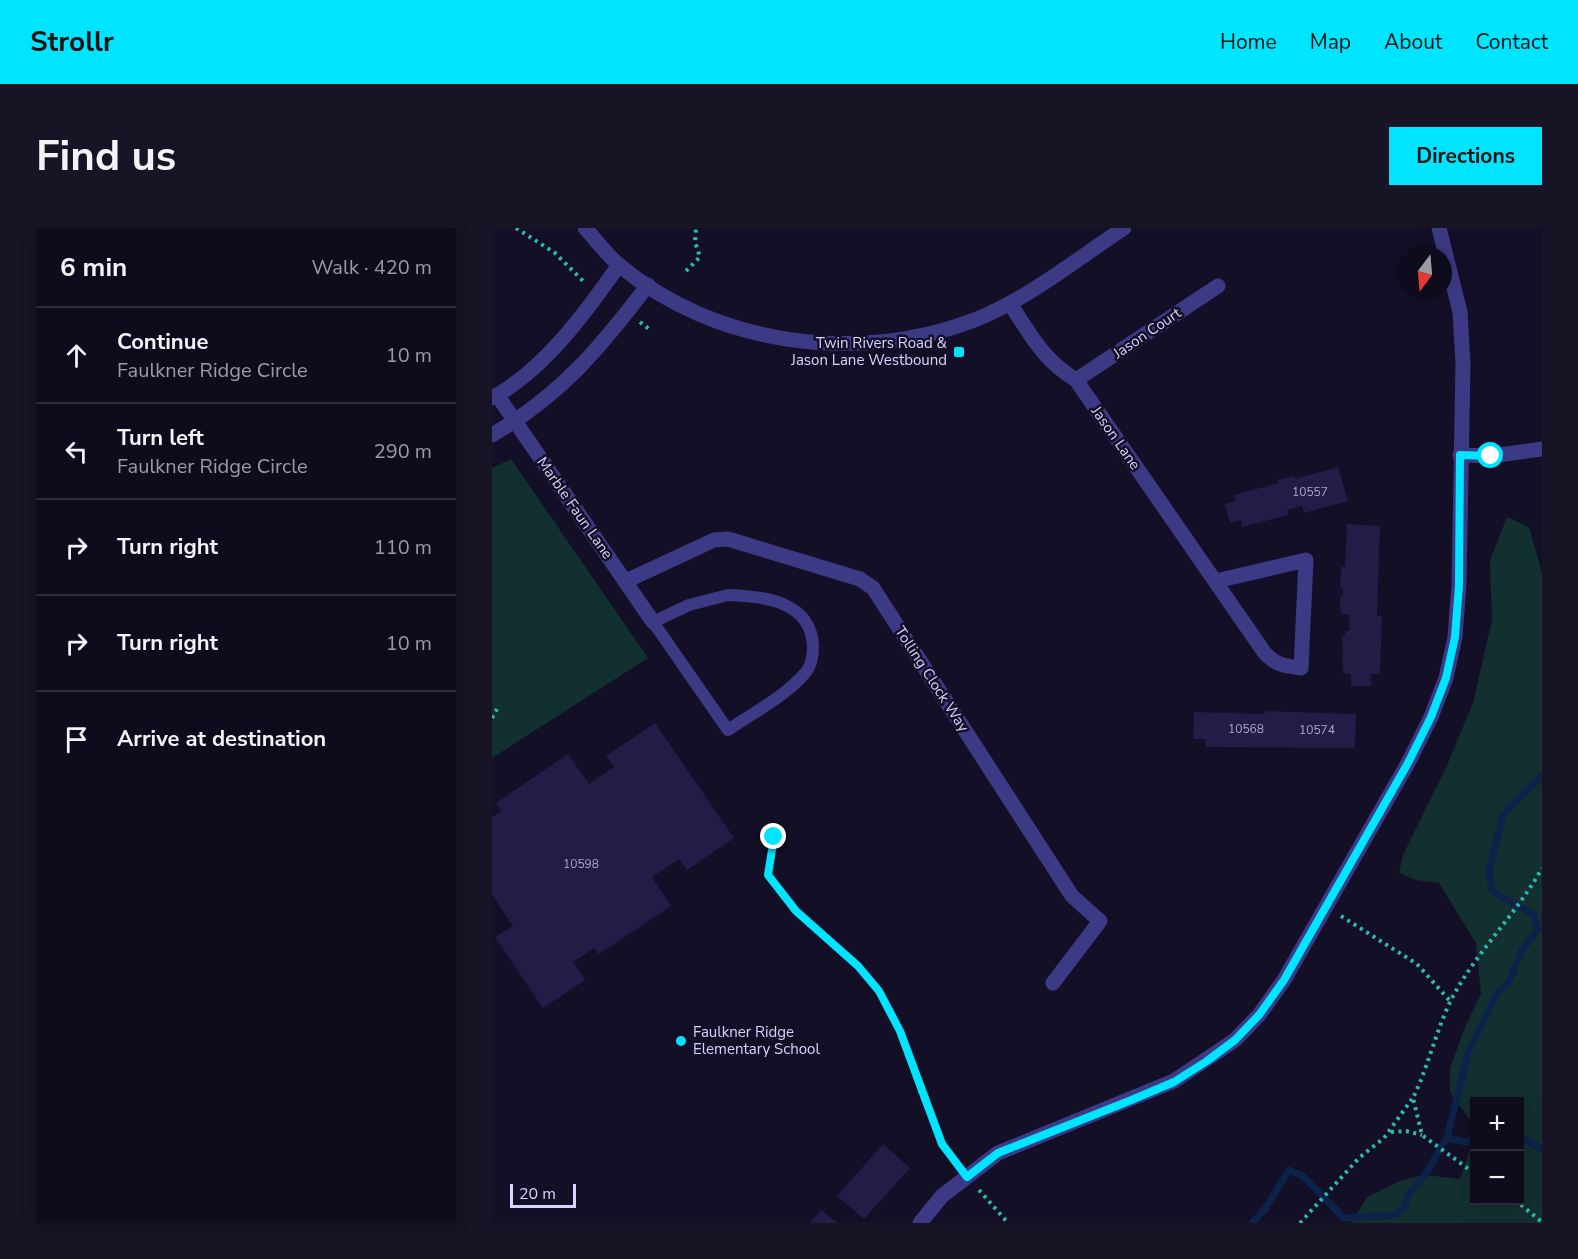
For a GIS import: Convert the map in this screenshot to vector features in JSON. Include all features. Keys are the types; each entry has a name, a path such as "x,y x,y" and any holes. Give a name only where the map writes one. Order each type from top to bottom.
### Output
{"street":[{"path":"585,228 619,265 648,285 722,322 770,335 835,344 874,343 913,338 977,319 1010,304 1124,228"},
{"path":"920,1223 942,1196 998,1153 1174,1082 1235,1040 1259,1015 1284,980 1408,763 1431,717 1446,678 1455,637 1459,585 1463,363 1460,312 1439,228"},
{"path":"494,396 537,363 572,328 619,265"},
{"path":"492,435 515,422 584,365 648,285"},
{"name":"Jason Court","path":"1076,380 1218,286"},
{"name":"Jason Lane","path":"1010,304 1043,355 1054,367 1076,380 1271,660 1281,666 1301,668 1306,560 1216,580"},
{"name":"Marble Faun Lane","path":"494,396 515,422 653,622"},
{"path":"1460,455 1491,456 1542,450"},
{"name":"Tolling Clock Way","path":"626,581 714,540 728,539 860,579 873,588 1072,896 1100,921 1053,983"}],"lane":[{"path":"728,595 771,598 789,604 803,619 812,635 813,654 808,670 792,686 728,730 653,622 689,605 728,595"}],"path":[{"path":"516,228 555,253 583,282"},
{"path":"687,270 700,257 695,242 696,228"},
{"path":"492,718 498,709"},
{"path":"774,837 768,875 796,911 858,966 879,991 900,1031 942,1144 967,1177 1008,1223"},
{"path":"1300,1223 1331,1186 1389,1132 1413,1098 1428,1066 1450,1002 1474,962 1530,890 1542,868"},
{"path":"1326,906 1417,964 1450,1002"},
{"path":"1413,1098 1422,1135"},
{"path":"1389,1132 1406,1131 1422,1135 1454,1161 1470,1171"},
{"path":"1521,1205 1542,1222"}],"green space":[{"path":"511,459 648,658 492,758 492,468"},
{"path":"1507,517 1529,527 1542,573 1542,1223 1351,1223 1367,1197 1402,1180 1425,1175 1460,1179 1470,1150 1470,1205 1524,1205 1524,1097 1470,1097 1470,1120 1450,1092 1450,1068 1466,1025 1481,994 1476,943 1439,883 1416,880 1399,873 1403,855 1445,770 1473,703 1492,620 1490,560"}],"building":[{"path":"1338,467 1348,501 1304,513 1302,506 1287,510 1288,515 1242,527 1241,520 1230,523 1225,504 1235,501 1234,495 1279,483 1278,480 1294,476 1295,479"},
{"path":"1347,524 1380,526 1377,616 1382,616 1380,674 1371,674 1371,686 1351,686 1351,674 1343,673 1342,636 1345,636 1345,631 1349,631 1350,615 1342,614 1340,609 1340,595 1343,596 1343,588 1340,588 1341,567 1345,567"},
{"path":"1265,711 1356,714 1355,748 1205,747 1206,739 1193,739 1194,712 1265,714"},
{"path":"655,723 734,838 687,870 679,859 652,877 671,906 599,954 594,948 573,962 585,980 543,1008 495,937 513,926 492,895 492,817 501,811 496,803 568,754 589,784 614,767 606,756"},
{"path":"883,1144 910,1168 864,1219 837,1196"},
{"path":"821,1210 838,1223 810,1223"}],"waterway":[{"path":"1252,1223 1265,1209 1289,1170 1303,1176 1344,1218 1395,1215 1404,1208 1409,1194 1425,1175 1447,1138 1468,1053 1497,993 1508,984 1522,950 1538,929 1533,914 1492,891 1489,871 1503,815 1542,776"},
{"path":"1447,1138 1465,1142 1470,1140"},
{"path":"1524,1138 1542,1149"}],"place":[{"name":"Twin Rivers Road & Jason Lane Westbound","path":"959,352"},
{"name":"Faulkner Ridge Elementary School","path":"681,1041"}],"route":[{"path":"774,837 768,875 796,911 858,966 879,991 900,1031 942,1144 967,1177 998,1153 1174,1082 1235,1040 1259,1015 1284,980 1408,763 1431,717 1446,678 1455,637 1459,585 1460,455 1491,456"}]}
